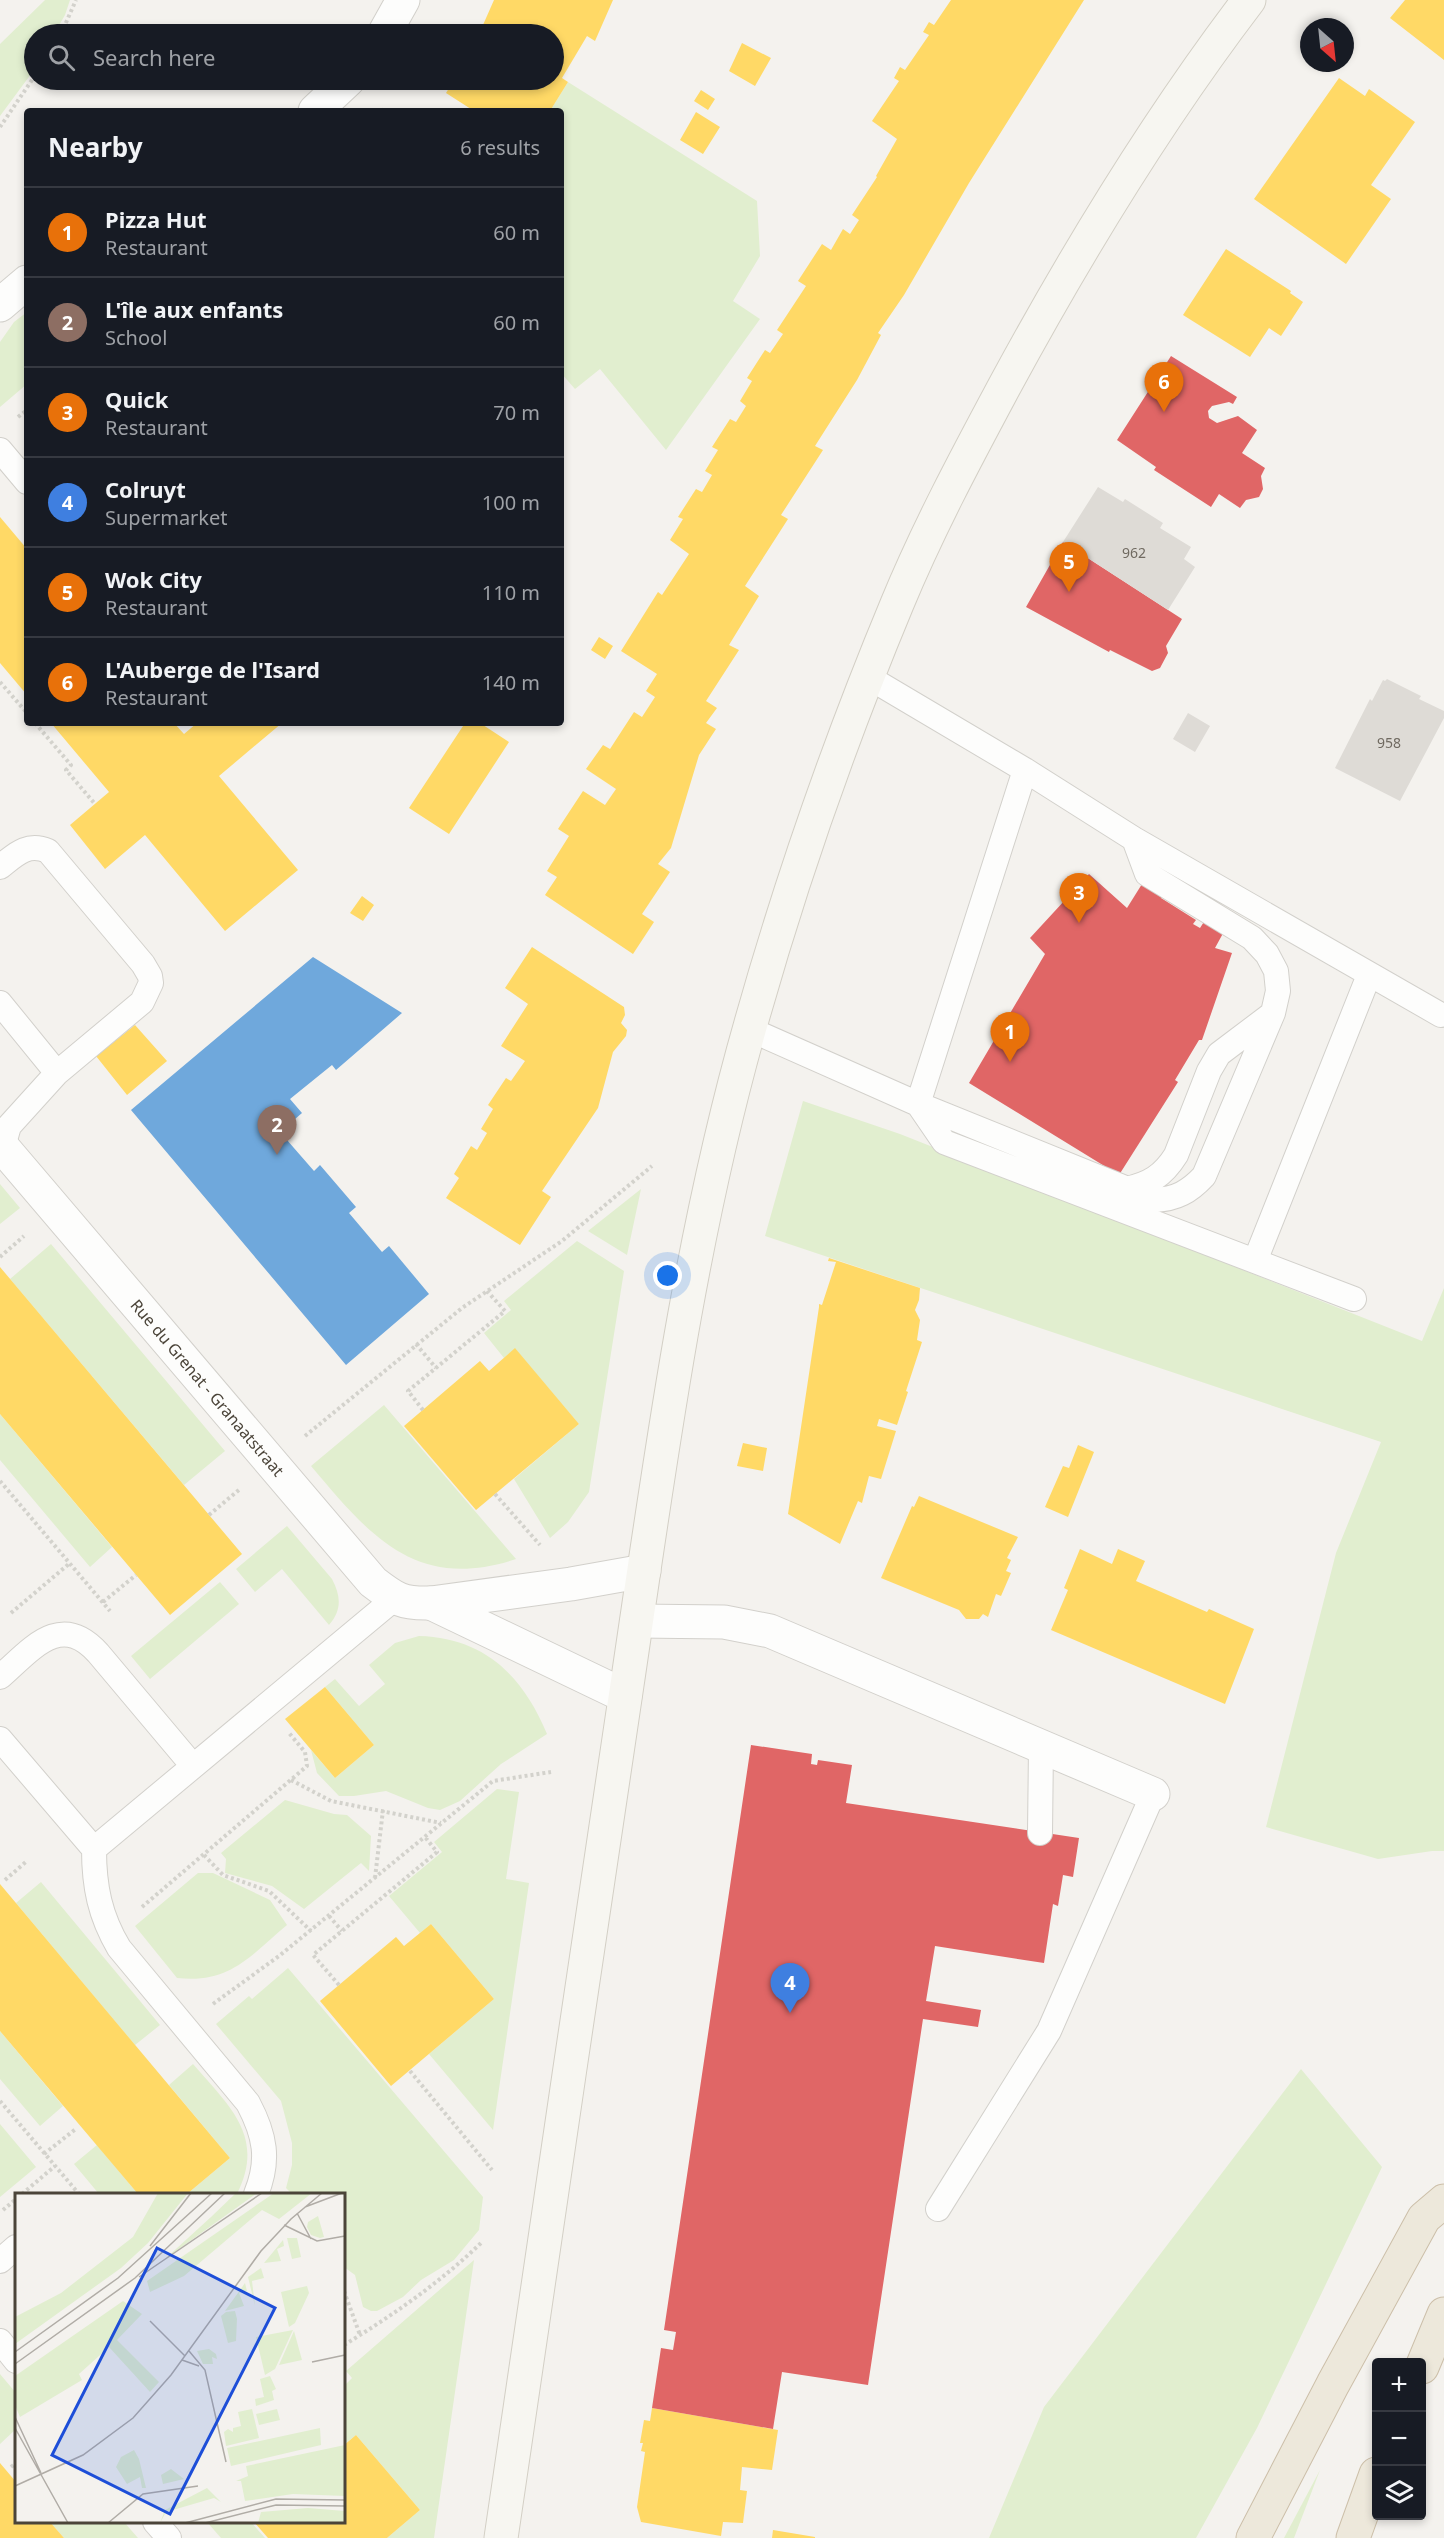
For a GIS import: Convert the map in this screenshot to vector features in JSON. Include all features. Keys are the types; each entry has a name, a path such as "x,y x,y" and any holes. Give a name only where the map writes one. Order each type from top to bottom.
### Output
{"highway":[{"path":"1253,2538 1333,2384 1424,2218 1444,2201"},
{"path":"1426,2358 1444,2314"},
{"path":"1353,2538 1372,2487"}],"main road":[{"path":"501,2538 674,1368 719,1153 749,1029 806,844 868,677 924,542 969,452 1048,307 1143,149 1249,0"}],"street":[{"path":"390,24 403,0"},
{"path":"318,108 337,90"},
{"path":"0,305 24,285"},
{"name":"Rue du Grenat - Granaatstraat","path":"6,1152 373,1581 394,1599"},
{"path":"394,1599 411,1604 431,1602 571,1584 644,1571"},
{"path":"431,1602 625,1696"},
{"path":"637,1621 724,1623 770,1631 1153,1794"}],"lane":[{"path":"0,450 24,478"},
{"path":"868,677 1134,838 1441,1015"},
{"path":"918,1104 1025,770"},
{"path":"749,1029 918,1104 1155,1200 1171,1199 1185,1193 1204,1176 1273,1013 1278,991 1276,971 1252,938 1147,874 1134,838"},
{"path":"0,867 27,848 34,847 48,851 143,964 150,976 150,990 142,1002 57,1073 6,1132 6,1152"},
{"path":"1255,1261 1369,975"},
{"path":"0,1003 57,1073"},
{"path":"1126,1189 1146,1185 1169,1167 1176,1155 1209,1071 1219,1054 1273,1013"},
{"path":"918,1104 944,1142 1354,1299"},
{"path":"94,1849 394,1599"},
{"path":"0,1677 46,1638 64,1634 82,1638 98,1653 193,1766"},
{"path":"0,1739 94,1849 96,1894 110,1932 119,1948 248,2103 261,2131 265,2164 256,2193"},
{"path":"1040,1833 1041,1747"},
{"path":"938,2209 1050,2031 1153,1794"},
{"path":"0,2261 15,2248"},
{"path":"0,2341 15,2360"},
{"path":"155,2523 169,2538"}],"path":[{"path":"66,24 75,0"},
{"path":"0,127 25,90"},
{"path":"0,682 24,710"},
{"path":"38,726 71,765 66,770 95,804"},
{"path":"299,1441 462,1308 562,1241 652,1166"},
{"path":"0,1257 30,1232"},
{"path":"423,1410 408,1391 504,1311 487,1291"},
{"path":"416,1344 436,1368"},
{"path":"0,1481 118,1620"},
{"path":"209,1515 248,1483"},
{"path":"495,1494 544,1550"},
{"path":"9,1615 70,1563"},
{"path":"103,1602 136,1575"},
{"path":"135,1913 308,1766 305,1752 286,1731"},
{"path":"208,2007 279,1956 493,1781 551,1772"},
{"path":"291,1780 331,1801 441,1823"},
{"path":"375,1879 383,1810"},
{"path":"339,1985 313,1955 437,1852 425,1837"},
{"path":"204,1855 223,1875 268,1892 311,1930"},
{"path":"5,1880 27,1861"},
{"path":"329,1916 342,1931"},
{"path":"410,2071 492,2170"},
{"path":"0,2102 78,2193"},
{"path":"44,2154 77,2128"},
{"path":"23,2193 55,2166"},
{"path":"0,2213 15,2200"},
{"path":"345,2344 386,2319 459,2264 482,2242"},
{"path":"345,2294 360,2335"},
{"path":"11,2467 15,2464"}],"green space":[{"path":"45,0 70,0 60,24 24,24 24,84 0,116 0,44"},
{"path":"568,82 757,201 760,256 733,301 760,319 666,450 600,369 575,389 564,376 564,108 552,108"},
{"path":"24,314 24,387 0,407 0,342 14,322"},
{"path":"803,1101 900,1134 1422,1341 1444,1288 1444,1851 1378,1859 1266,1827 1336,1553 1381,1442 765,1236"},
{"path":"0,1184 20,1208 0,1224"},
{"path":"641,1189 627,1255 588,1231"},
{"path":"577,1241 624,1271 589,1492 568,1522 550,1538 514,1479 579,1424 515,1349 504,1358 484,1333 511,1310 504,1301"},
{"path":"51,1244 225,1451 184,1485 10,1279"},
{"path":"384,1405 516,1559 481,1567 450,1568 423,1563 398,1551 375,1535 311,1466"},
{"path":"0,1414 112,1547 90,1567 0,1460"},
{"path":"287,1526 335,1585 339,1603 336,1614 329,1625 282,1569 255,1592 236,1569"},
{"path":"220,1582 239,1604 150,1679 131,1656"},
{"path":"419,1636 442,1638 463,1644 499,1664 526,1694 547,1734 501,1764 460,1801 440,1810 428,1808 386,1791 339,1796 317,1773 311,1750 335,1778 374,1745 325,1687 335,1679 359,1706 385,1684 369,1665 395,1643"},
{"path":"497,1789 519,1792 506,1879 529,1883 493,2130 429,2054 494,1999 431,1924 420,1933 389,1896 442,1852 434,1842"},
{"path":"285,1800 334,1814 347,1815 371,1836 369,1871 361,1863 304,1909 272,1886 225,1873 226,1859 221,1853"},
{"path":"198,1873 213,1873 270,1900 287,1925 250,1957 225,1972 195,1979 177,1978 135,1926"},
{"path":"41,1882 160,2025 135,2045 16,1903"},
{"path":"288,1968 483,2197 479,2230 454,2260 421,2280 403,2297 377,2311 363,2307 355,2275 345,2268 345,2193 291,2193 286,2188 292,2165 292,2143 281,2101 216,2024 249,1996 252,1999"},
{"path":"0,2031 63,2106 40,2126 0,2079"},
{"path":"193,2064 230,2108 245,2138 247,2155 245,2173 237,2193 188,2193 230,2158 169,2085"},
{"path":"1301,2069 1382,2167 1257,2428 1196,2538 989,2538 1044,2407"},
{"path":"0,2124 36,2167 0,2197"},
{"path":"97,2145 137,2193 98,2193 74,2164"},
{"path":"474,2260 434,2538 387,2538 420,2510 356,2435 346,2443 345,2442 345,2385 352,2378 346,2371"},
{"path":"0,2374 15,2392 15,2430 0,2444"},
{"path":"1320,2470 1294,2538 1284,2538"},
{"path":"51,2523 125,2523 138,2538 64,2538"},
{"path":"208,2523 252,2523 265,2538 221,2538"}],"building: Homes":[{"path":"494,0 613,0 595,41 587,36 564,75 564,24 483,24"},
{"path":"951,0 1084,0 969,183 904,295 878,333 881,335 857,380 815,446 823,450 781,515 788,519 745,586 759,596 729,645 739,650 706,701 717,708 706,723 716,729 699,755 671,848 658,864 670,872 642,914 654,922 633,954 545,895 557,877 547,871 569,836 558,829 583,791 605,805 616,789 586,769 603,745 610,749 634,712 642,717 655,697 646,691 657,674 621,651 658,592 662,595 689,554 670,540 683,519 678,517 696,489 702,492 712,475 705,471 718,450 712,447 730,419 736,422 746,406 740,401 752,381 747,378 765,350 770,353 783,334 777,330 806,286 798,281 822,244 831,250 843,229 850,234 859,220 852,215 877,177 897,139 872,121 899,81 894,78 900,67 905,70 929,35 923,32 929,22 934,25"},
{"path":"1405,0 1444,0 1444,60 1390,18"},
{"path":"742,43 771,58 755,86 729,71"},
{"path":"1339,78 1365,96 1369,89 1415,122 1371,185 1391,199 1346,264 1254,199"},
{"path":"448,90 563,90 552,108 469,108 446,93"},
{"path":"701,90 715,99 708,110 694,101"},
{"path":"696,112 720,127 703,154 680,140"},
{"path":"1226,249 1291,291 1290,293 1303,302 1281,336 1269,328 1250,357 1183,315"},
{"path":"0,517 24,545 24,691 0,663"},
{"path":"599,637 613,646 605,659 591,650"},
{"path":"54,726 177,726 184,734 193,726 278,726 219,776 298,870 225,931 145,835 105,869 70,825 109,792"},
{"path":"463,726 485,726 509,742 449,834 409,808"},
{"path":"362,896 374,905 363,921 350,913"},
{"path":"532,947 624,1007 625,1015 621,1023 627,1030 626,1036 613,1052 598,1108 542,1191 551,1197 520,1245 446,1198 459,1178 454,1174 471,1146 477,1150 487,1133 481,1129 493,1109 488,1105 506,1078 511,1081 525,1061 501,1046 528,1004 505,988"},
{"path":"135,1025 167,1061 127,1095 96,1056"},
{"path":"829,1258 920,1288 915,1310 920,1320 917,1340 922,1342 906,1391 908,1392 897,1425 879,1419 877,1426 896,1431 881,1479 869,1476 862,1503 858,1501 840,1544 788,1514 819,1304 822,1305 836,1262 828,1261"},
{"path":"0,1267 242,1554 170,1615 0,1414"},
{"path":"515,1348 579,1424 476,1510 404,1426 480,1361 489,1371"},
{"path":"743,1443 767,1448 763,1471 737,1466"},
{"path":"1078,1445 1094,1452 1068,1517 1045,1507 1063,1466 1069,1468"},
{"path":"919,1496 1018,1537 1007,1558 1011,1560 1006,1571 1011,1573 1001,1596 996,1594 988,1617 983,1614 979,1619 966,1619 959,1610 881,1578 912,1506 914,1507"},
{"path":"1080,1549 1112,1564 1118,1549 1145,1561 1136,1581 1207,1612 1209,1609 1254,1629 1225,1704 1051,1630 1068,1590 1064,1588"},
{"path":"325,1687 374,1745 335,1778 285,1719"},
{"path":"0,1884 230,2158 188,2193 137,2193 0,2031"},
{"path":"431,1924 494,1999 391,2086 320,2001 396,1937 404,1946"},
{"path":"652,2408 778,2430 772,2470 742,2467 740,2490 747,2491 743,2523 723,2522 721,2536 641,2522 637,2507 645,2452 641,2451 643,2443 640,2443 644,2420 650,2421"},
{"path":"356,2435 420,2510 387,2538 268,2538 255,2523 345,2523 345,2444"},
{"path":"0,2463 15,2481 15,2523 51,2523 64,2538 0,2538"},
{"path":"773,2530 815,2537 815,2538 772,2538"}],"building: Shops":[{"path":"1171,356 1237,397 1233,404 1229,402 1212,406 1208,411 1209,418 1217,423 1238,416 1257,430 1242,453 1265,468 1261,476 1263,489 1259,497 1246,500 1240,508 1219,494 1211,507 1154,470 1156,467 1117,440"},
{"path":"1063,542 1182,619 1166,646 1168,653 1160,668 1152,671 1110,650 1109,652 1026,607"},
{"path":"1089,874 1127,908 1147,876 1167,889 1161,898 1196,920 1193,924 1200,928 1209,914 1227,926 1215,948 1232,953 1202,1040 1199,1040 1175,1080 1178,1082 1119,1175 969,1083 1045,954 1030,938"},
{"path":"751,1745 812,1754 811,1764 817,1765 818,1760 852,1765 846,1803 1079,1838 1073,1877 1063,1875 1058,1906 1053,1904 1044,1963 935,1946 926,2001 981,2010 978,2027 923,2019 868,2385 782,2372 773,2429 652,2408 661,2348 673,2350 676,2332 664,2330"}],"building: Schools":[{"path":"313,957 402,1013 336,1070 332,1065 290,1099 302,1113 280,1132 314,1171 320,1165 356,1207 349,1213 382,1252 389,1246 429,1294 346,1365 131,1110"}],"building: Other":[{"path":"1098,487 1123,502 1125,499 1163,523 1160,528 1191,547 1184,559 1195,567 1168,610 1063,542"},
{"path":"1387,679 1421,696 1419,699 1444,711 1444,718 1400,801 1335,768 1370,699 1372,701 1383,680"},
{"path":"1188,713 1210,726 1195,752 1173,739"}],"place":[{"name":"L'Auberge de l'Isard","path":"1164,412"},
{"name":"Wok City","path":"1069,592"},
{"name":"Quick","path":"1079,923"},
{"name":"Pizza Hut","path":"1010,1062"},
{"name":"L'île aux enfants","path":"277,1155"},
{"name":"Colruyt","path":"790,2013"}]}
